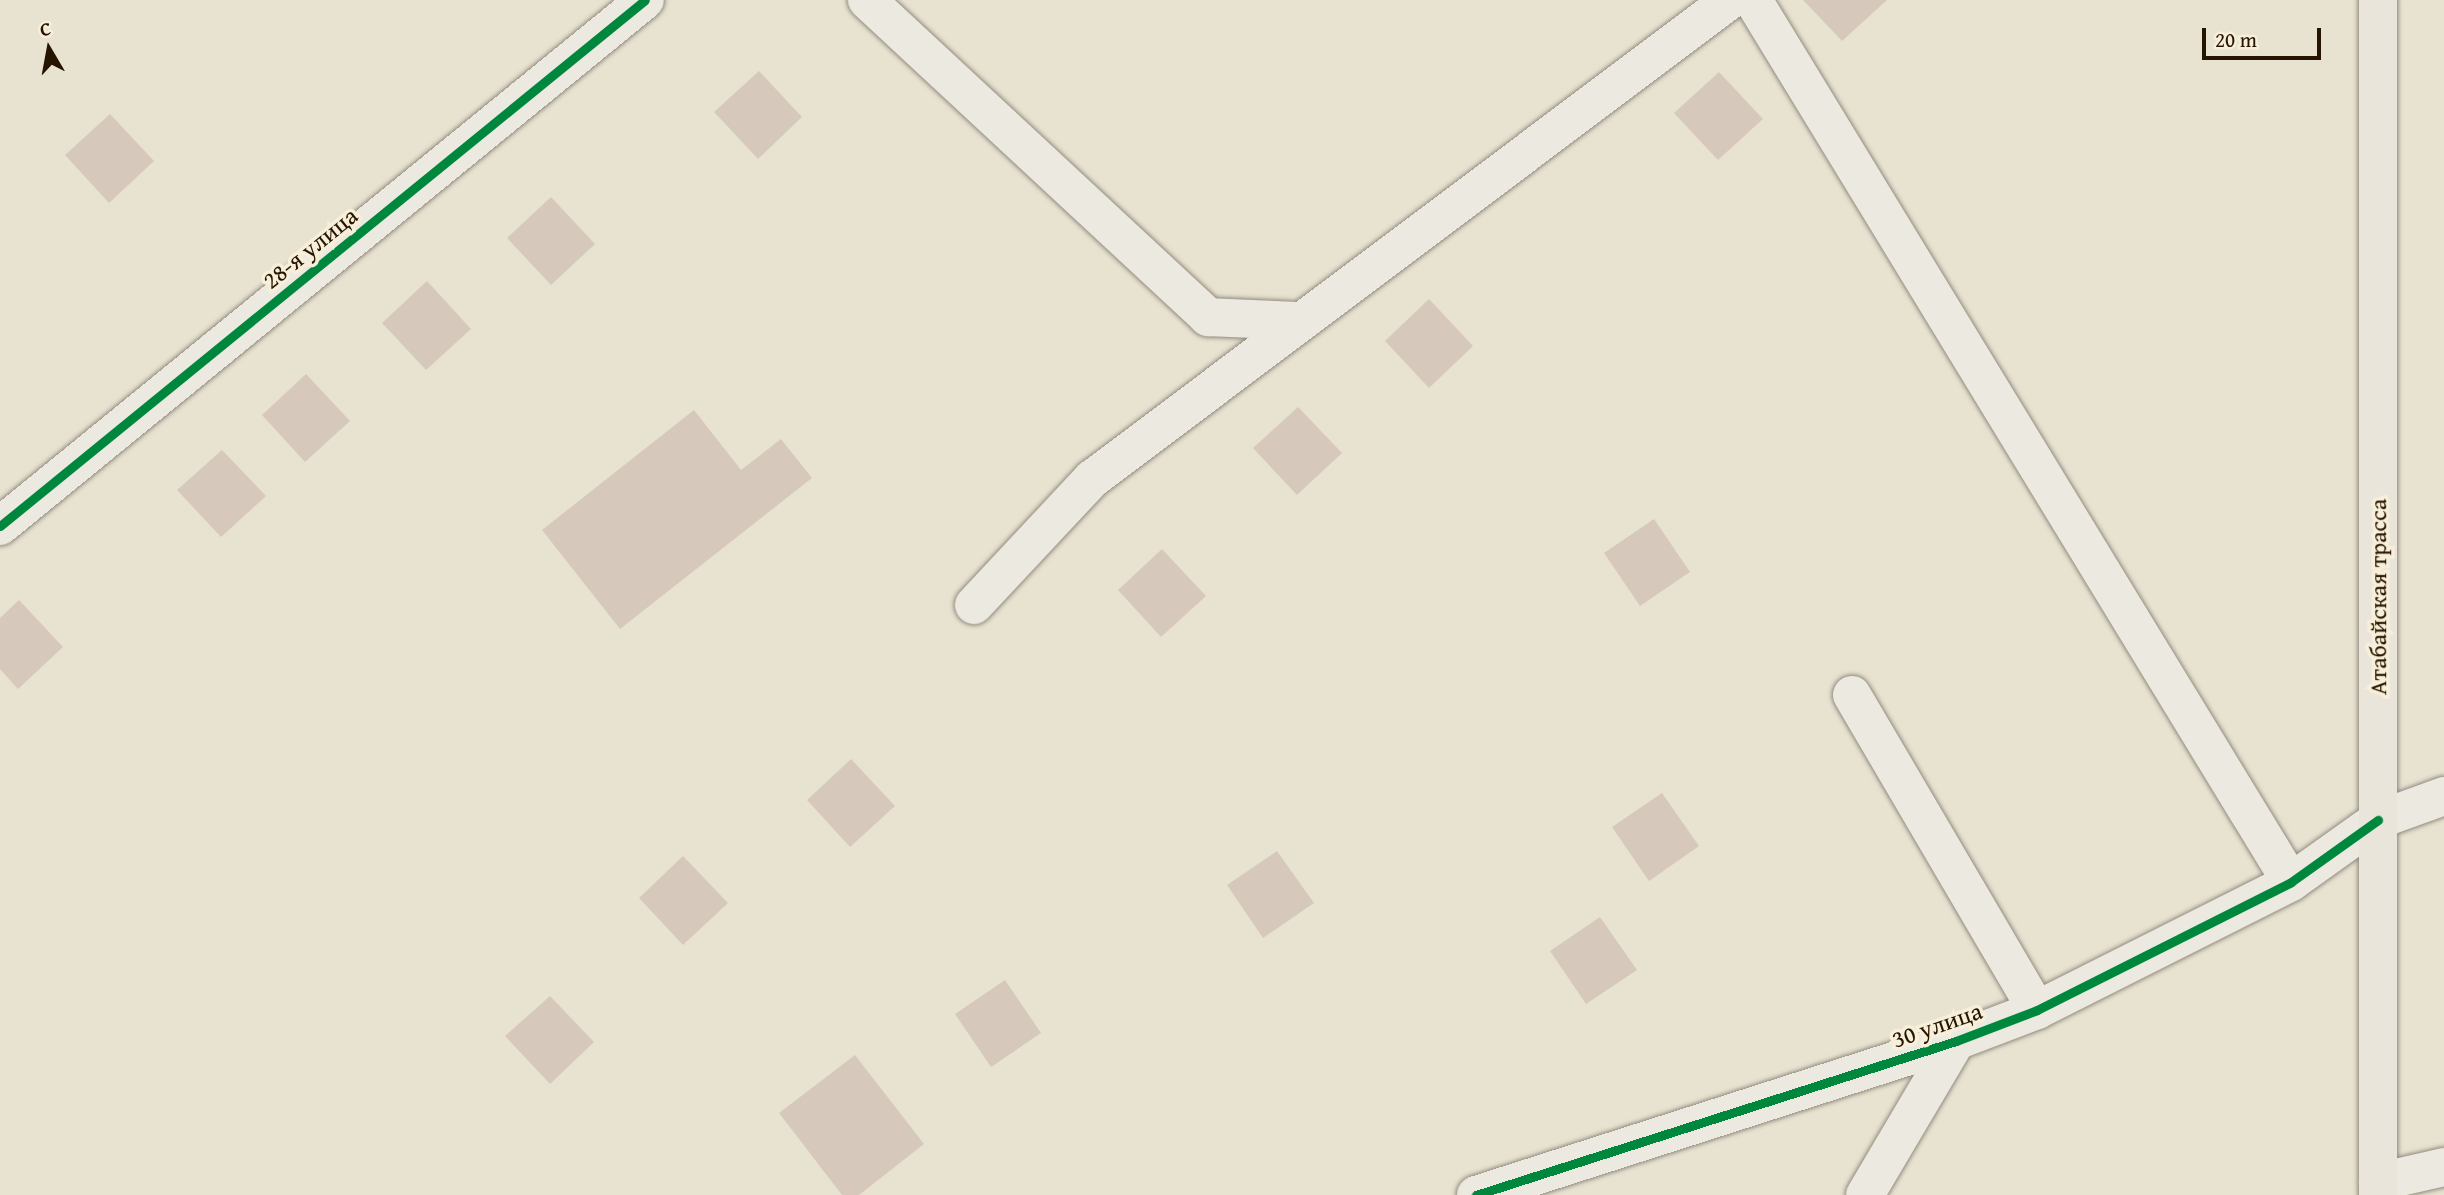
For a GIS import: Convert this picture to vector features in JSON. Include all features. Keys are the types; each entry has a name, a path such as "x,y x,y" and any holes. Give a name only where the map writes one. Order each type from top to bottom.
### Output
{"main road":[{"name":"Атабайская трасса","path":"2378,0 2378,1189"}],"street":[{"name":"28-я улица","path":"0,526 645,0"},
{"path":"867,0 1208,317 1301,321"},
{"path":"974,605 1092,479 1730,0"},
{"path":"1753,0 2291,882"},
{"path":"1852,695 2037,1010"},
{"name":"30 улица","path":"1476,1195 1956,1041 2037,1010 2291,882 2378,820 2444,796"},
{"path":"1865,1195 1956,1041"},
{"path":"2378,1189 2444,1167"}],"building":[{"path":"1803,0 1887,0 1842,41"},
{"path":"759,71 802,117 758,159 714,112"},
{"path":"1719,72 1763,119 1718,160 1674,113"},
{"path":"110,114 154,161 109,203 65,155"},
{"path":"551,197 595,244 551,285 507,238"},
{"path":"427,281 471,329 426,370 382,323"},
{"path":"1429,299 1473,346 1429,388 1385,341"},
{"path":"306,374 350,421 305,462 262,415"},
{"path":"1298,407 1342,453 1297,495 1253,448"},
{"path":"694,410 741,470 781,439 812,478 620,629 542,530"},
{"path":"222,450 266,496 221,537 177,490"},
{"path":"1654,519 1690,572 1640,606 1604,553"},
{"path":"1162,549 1206,596 1161,637 1118,590"},
{"path":"19,600 63,647 18,689 0,669 0,618"},
{"path":"851,759 895,806 850,847 807,800"},
{"path":"1662,793 1699,846 1649,881 1612,827"},
{"path":"1277,851 1314,903 1263,938 1227,885"},
{"path":"683,856 728,903 683,945 639,898"},
{"path":"1600,917 1637,970 1586,1004 1550,951"},
{"path":"1005,980 1041,1033 991,1067 955,1014"},
{"path":"550,996 594,1042 550,1084 505,1036"},
{"path":"855,1055 924,1144 859,1195 842,1195 779,1113"}],"cycle path":[{"path":"0,526 645,0"},
{"path":"1476,1195 1956,1041 2037,1010 2291,882 2378,820"}]}
